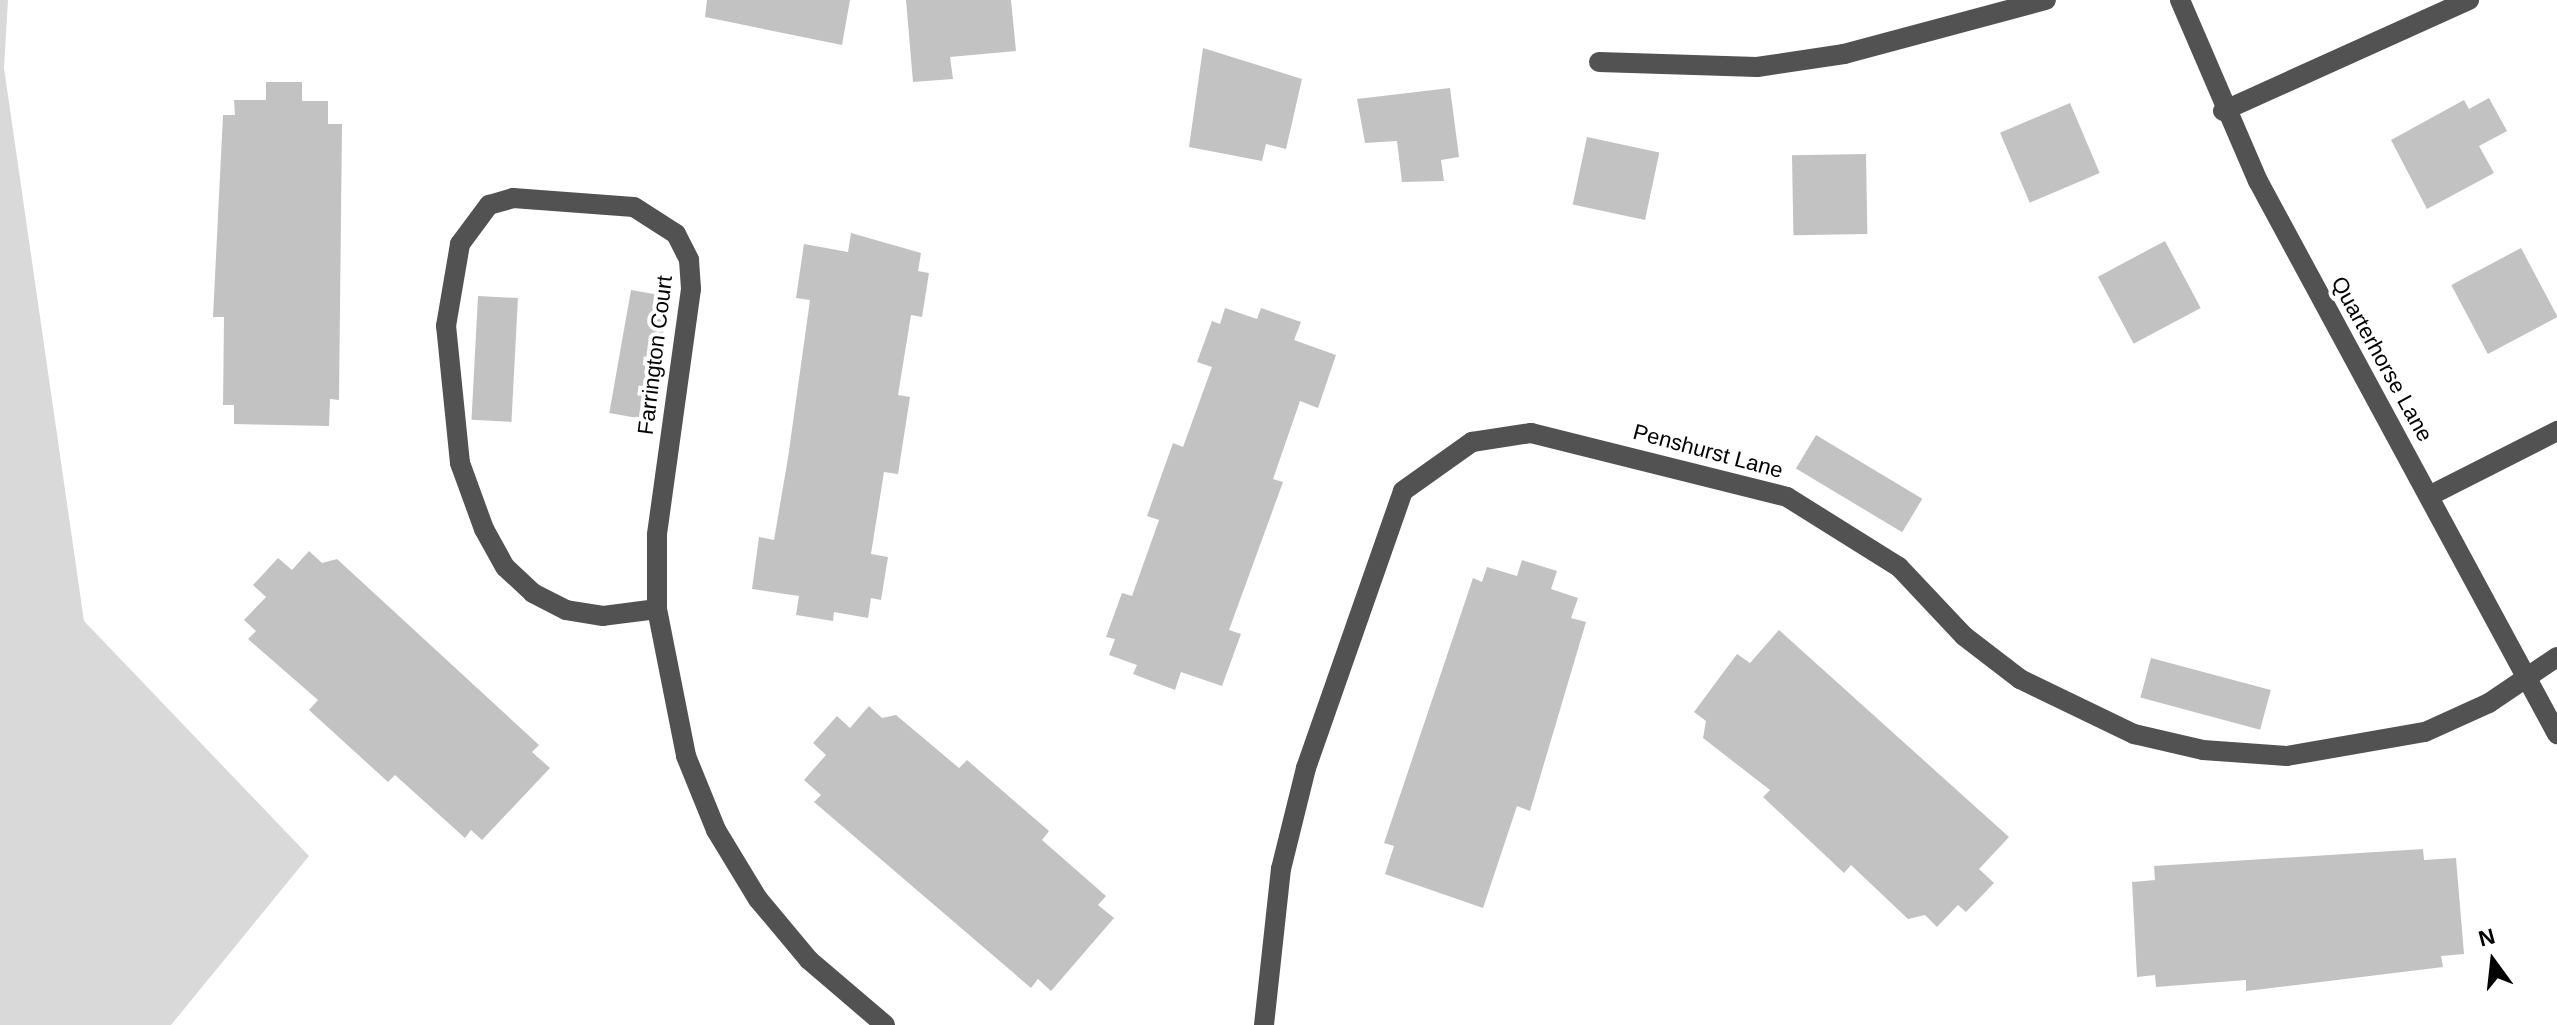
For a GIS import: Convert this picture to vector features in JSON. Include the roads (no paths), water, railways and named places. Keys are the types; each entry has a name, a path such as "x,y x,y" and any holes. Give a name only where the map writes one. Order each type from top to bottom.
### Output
{"street":[{"path":"1599,62 1771,65 1844,54 2046,0"},
{"name":"Quarterhorse Lane","path":"2180,0 2223,111 2557,734"},
{"path":"2223,111 2469,0"},
{"name":"Farrington Court","path":"657,609 603,616 566,610 505,567 484,529 460,463 446,326 460,244 489,205 513,198 634,207 676,234 689,260 691,289 657,535 657,609 686,756 716,830 809,960 885,1025"},
{"path":"2429,496 2557,431"},
{"name":"Penshurst Lane","path":"1264,1025 1281,869 1306,768 1403,491 1472,442 1531,433 1787,497 1899,567 1964,636 2020,679 2082,713 2203,750 2287,756 2357,749 2425,732 2527,679 2557,657"}]}
